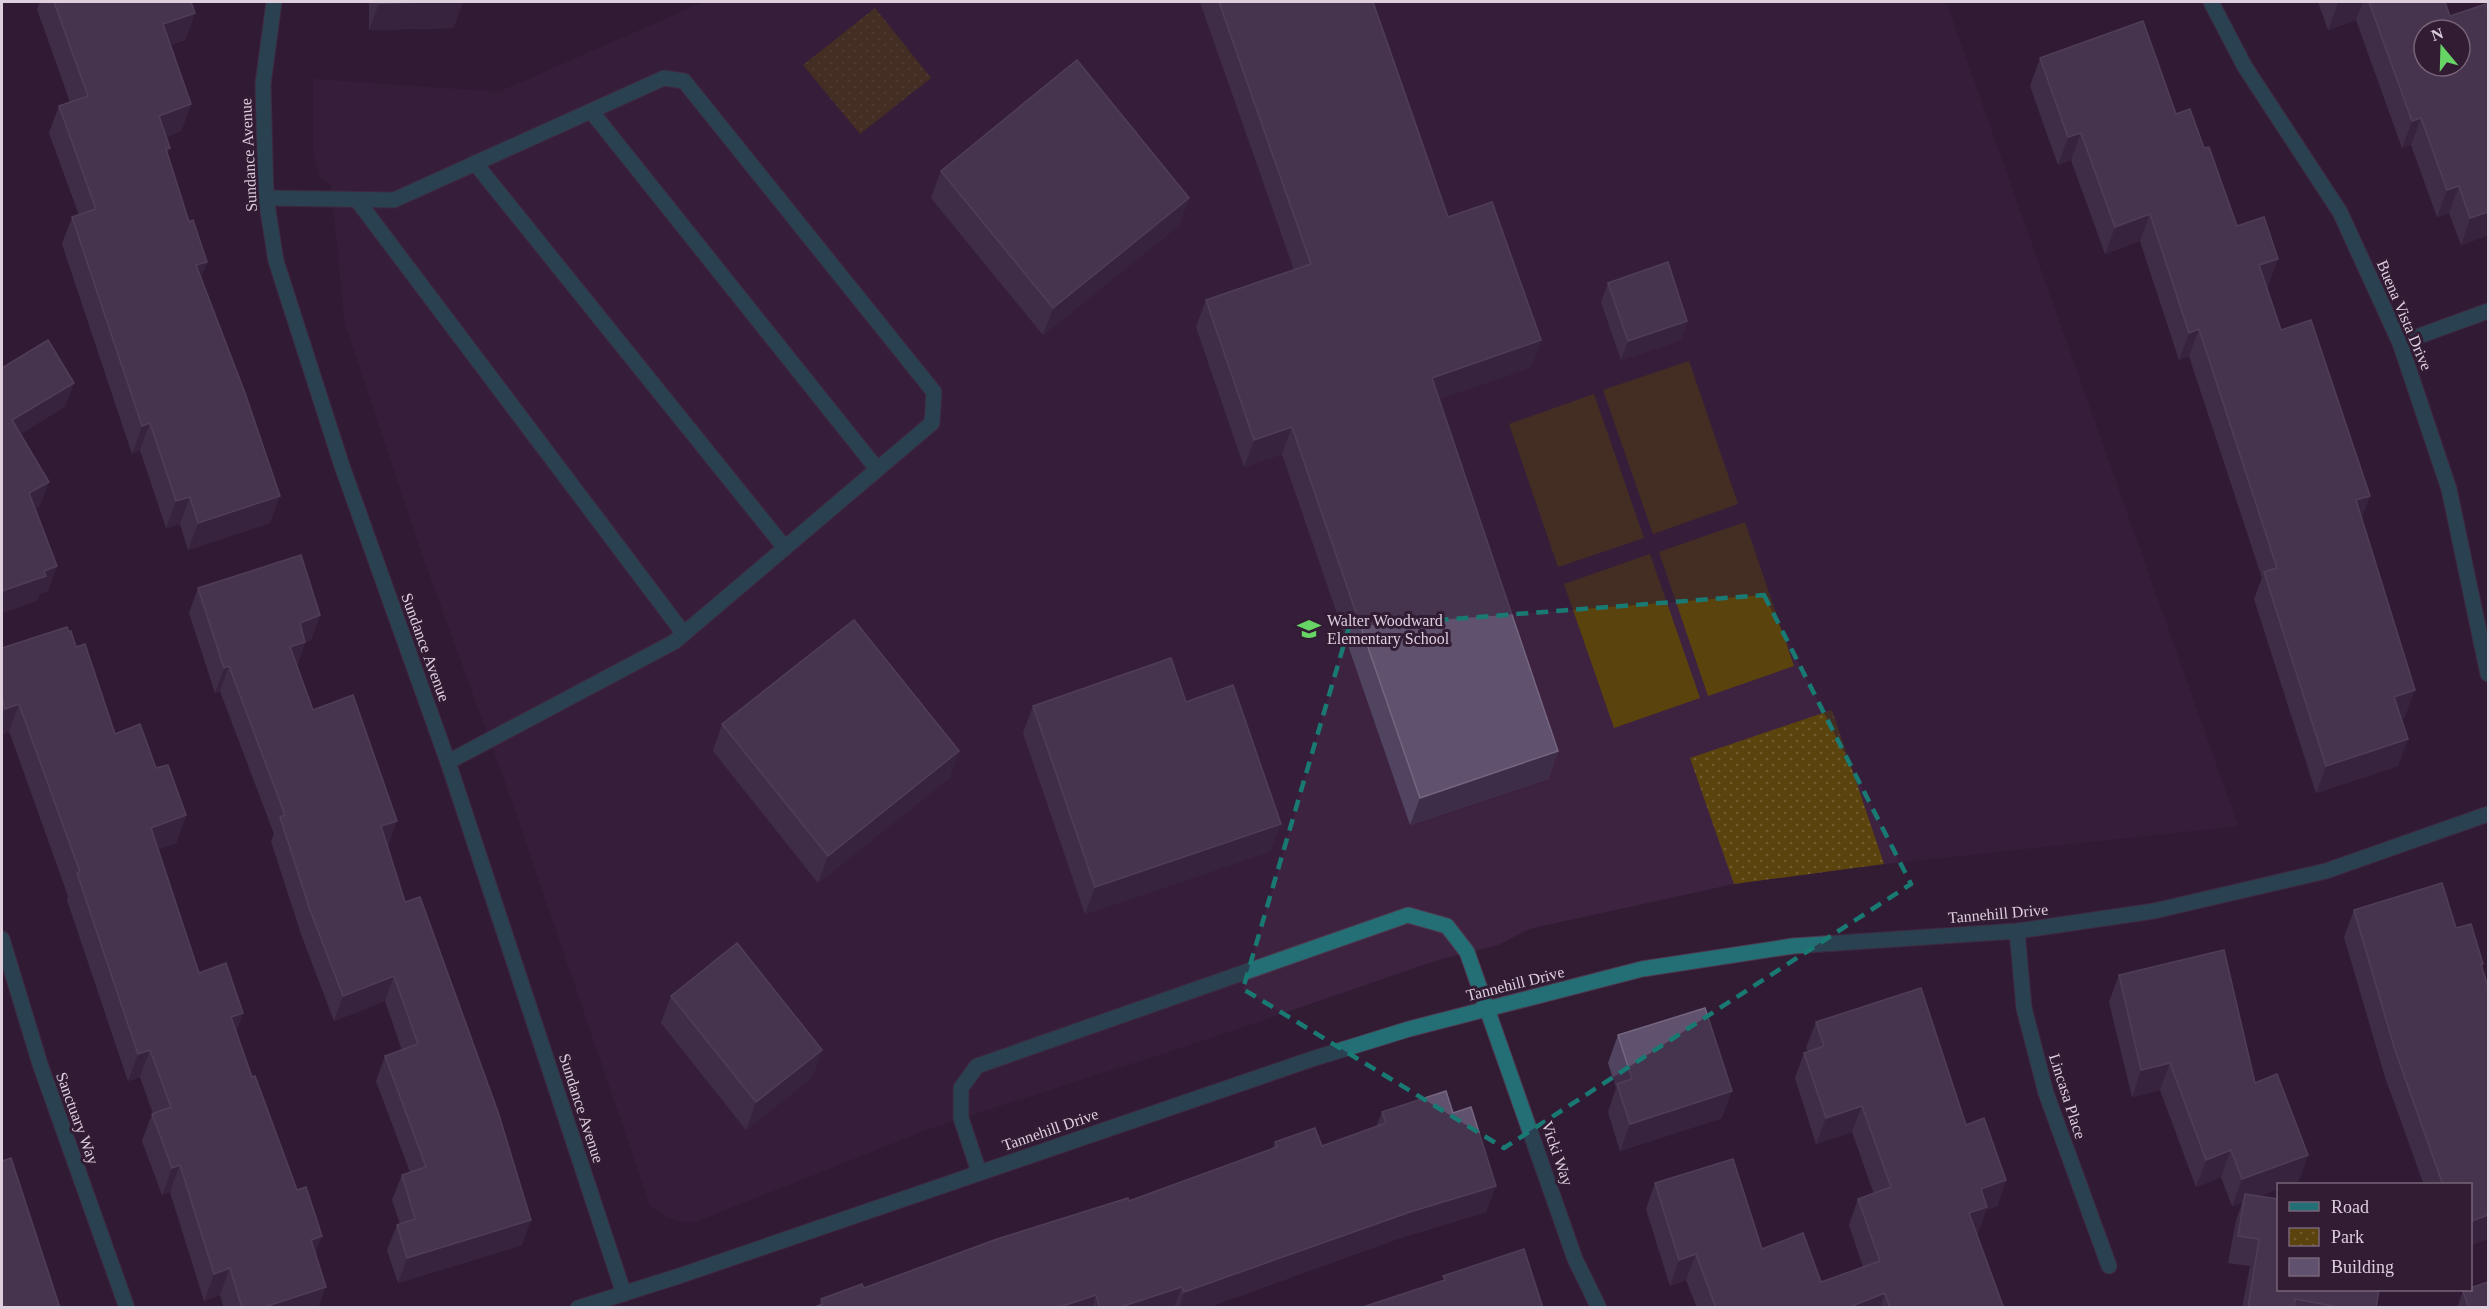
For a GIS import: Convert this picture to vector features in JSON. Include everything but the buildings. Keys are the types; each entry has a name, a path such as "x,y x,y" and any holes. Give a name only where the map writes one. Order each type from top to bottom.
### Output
{"street":[{"name":"Sundance Avenue","path":"274,2 263,84 266,198 280,272 342,466 448,762 624,1294"},
{"name":"Buena Vista Drive","path":"2211,2 2245,67 2340,212 2400,343 2449,489 2488,674"},
{"path":"266,198 394,200 664,78 684,81 934,392 932,423 674,642 448,762"},
{"path":"591,111 877,470"},
{"path":"475,163 785,548"},
{"path":"357,200 684,634"},
{"path":"2400,343 2488,311"},
{"name":"Tannehill Drive","path":"578,1308 1312,1059 1409,1029 1642,969 1793,946 2017,931 2154,912 2326,871 2488,814"},
{"name":"Vicki Way","path":"979,1172 961,1118 961,1088 977,1066 1408,915 1447,926 1467,952 1575,1259 1599,1308"},
{"name":"Lincasa Place","path":"2017,931 2024,1008 2046,1093 2109,1266"},
{"name":"Sanctuary Way","path":"2,939 40,1064 127,1308"}],"highlighted area":[{"path":"1764,595 1911,884 1504,1148 1243,989 1349,627"}],"shaded area":[{"name":"Walter Woodward Elementary School","path":"704,2 1946,2 2238,826 1884,864 1734,884 1529,929 1498,945 1435,961 1211,1038 931,1128 695,1222 683,1222 665,1216 650,1205 512,801 416,537 345,323 331,184 320,178 313,152 313,79 499,92"}],"green space":[{"path":"875,8 931,78 860,134 803,65"},
{"path":"1689,361 1738,504 1653,534 1603,390"},
{"path":"1594,394 1644,538 1558,567 1509,424"},
{"path":"1745,522 1794,666 1708,696 1659,552"},
{"path":"1650,554 1700,698 1614,728 1564,584"},
{"path":"1832,710 1884,864 1734,884 1690,758"}],"place":[{"name":"Walter Woodward Elementary School","path":"1309,629"}]}
